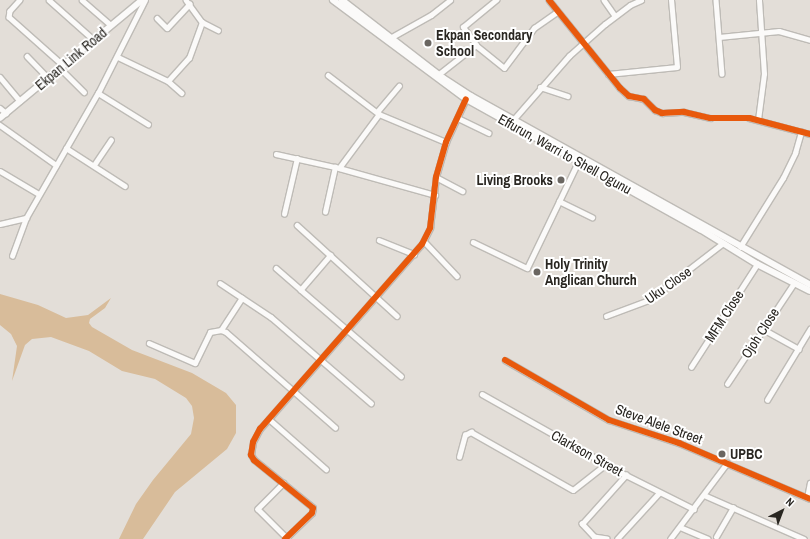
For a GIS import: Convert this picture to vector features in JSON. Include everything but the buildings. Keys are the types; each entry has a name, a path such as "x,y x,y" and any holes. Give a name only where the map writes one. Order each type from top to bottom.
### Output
{"main road":[{"name":"Effurun, Warri to Shell Ogunu","path":"332,0 466,99 578,162 595,167 810,285"},
{"name":"Effurun, Warri to Shell Ogunu","path":"342,0 390,38 471,96 514,119 757,264 810,291"}],"street":[{"path":"20,0 10,11 9,17 61,67 84,92"},
{"path":"49,0 94,40"},
{"path":"82,0 111,25"},
{"name":"Ekpan Link Road","path":"0,118 142,0"},
{"path":"12,256 26,218 118,57 145,0"},
{"path":"390,38 431,15 450,0"},
{"path":"496,0 463,27 476,45 504,68 534,28 557,12"},
{"path":"549,0 583,45 629,96 644,99 659,112 684,112 710,118 758,120 810,134"},
{"path":"604,0 615,16"},
{"path":"514,119 540,87 569,56 615,16 641,0"},
{"path":"608,74 677,67 671,0"},
{"path":"716,0 722,74"},
{"path":"758,120 764,74 763,32 759,0"},
{"path":"157,18 167,28 187,2 202,22 218,30"},
{"path":"168,82 189,58 202,22"},
{"path":"719,37 763,32 783,32 810,40"},
{"path":"439,74 476,45"},
{"path":"26,56 48,78"},
{"path":"118,57 168,82 182,93"},
{"path":"328,75 378,113 446,142"},
{"path":"0,77 20,101"},
{"path":"325,212 337,168 399,86"},
{"path":"540,87 568,96"},
{"path":"98,93 148,124"},
{"path":"284,483 258,509 287,539 312,513 314,508 251,455 257,435 269,419 424,241 430,228 436,177 446,142 466,99"},
{"path":"0,108 6,113"},
{"path":"458,118 489,133"},
{"path":"0,125 56,165"},
{"path":"740,246 783,178 795,153 800,132"},
{"path":"94,165 111,140"},
{"path":"66,148 125,186"},
{"path":"276,154 337,168 435,195"},
{"path":"284,214 297,158"},
{"path":"473,242 527,268 578,162"},
{"path":"0,171 39,194"},
{"path":"436,177 462,191"},
{"path":"559,201 592,217"},
{"path":"0,224 26,218"},
{"path":"298,225 397,316"},
{"path":"379,240 414,254"},
{"path":"424,241 457,276"},
{"name":"Uku Close","path":"606,316 626,311 649,300 723,243"},
{"path":"301,290 330,255"},
{"name":"MFM Close","path":"691,367 757,264"},
{"path":"276,268 400,376"},
{"name":"Ojoh Close","path":"727,384 794,282"},
{"path":"220,283 271,317 371,403"},
{"path":"149,343 195,363 210,332 221,330 242,298"},
{"path":"763,329 799,349"},
{"path":"221,330 253,354 335,427"},
{"path":"767,400 810,330"},
{"name":"Steve Alele Street","path":"505,360 609,420 658,435 808,498"},
{"name":"Clarkson Street","path":"482,394 659,493 694,509"},
{"path":"269,419 326,469"},
{"path":"459,457 465,435 471,432 573,490 606,464"},
{"path":"670,539 727,463"},
{"path":"607,539 594,537 582,524 626,474"},
{"path":"808,498 810,483"},
{"path":"616,539 659,493"},
{"path":"704,495 804,539"},
{"path":"716,537 733,507"},
{"path":"680,527 708,539"}],"shaded area":[{"path":"0,294 38,305 66,318 88,315 111,298 105,308 90,319 89,323 92,327 132,350 192,373 226,393 236,405 236,433 227,449 175,492 143,539 119,539 136,504 153,480 191,434 194,418 192,406 186,398 155,379 122,371 89,351 51,337 32,339 25,345 12,381 17,346 11,334 0,325"}],"cycle path":[{"path":"549,0 620,88 629,96 644,99 655,110 662,113 684,112 710,118 749,118 810,134"},
{"path":"285,539 312,513 313,508 254,460 251,455 253,442 260,429 422,244 430,228 436,177 446,142 466,99"},
{"path":"505,360 609,420 679,443 810,499"}],"place":[{"name":"Ekpan Secondary School","path":"428,43"},
{"name":"Living Brooks","path":"561,180"},
{"name":"Holy Trinity Anglican Church","path":"537,272"},
{"name":"UPBC","path":"722,454"}]}
